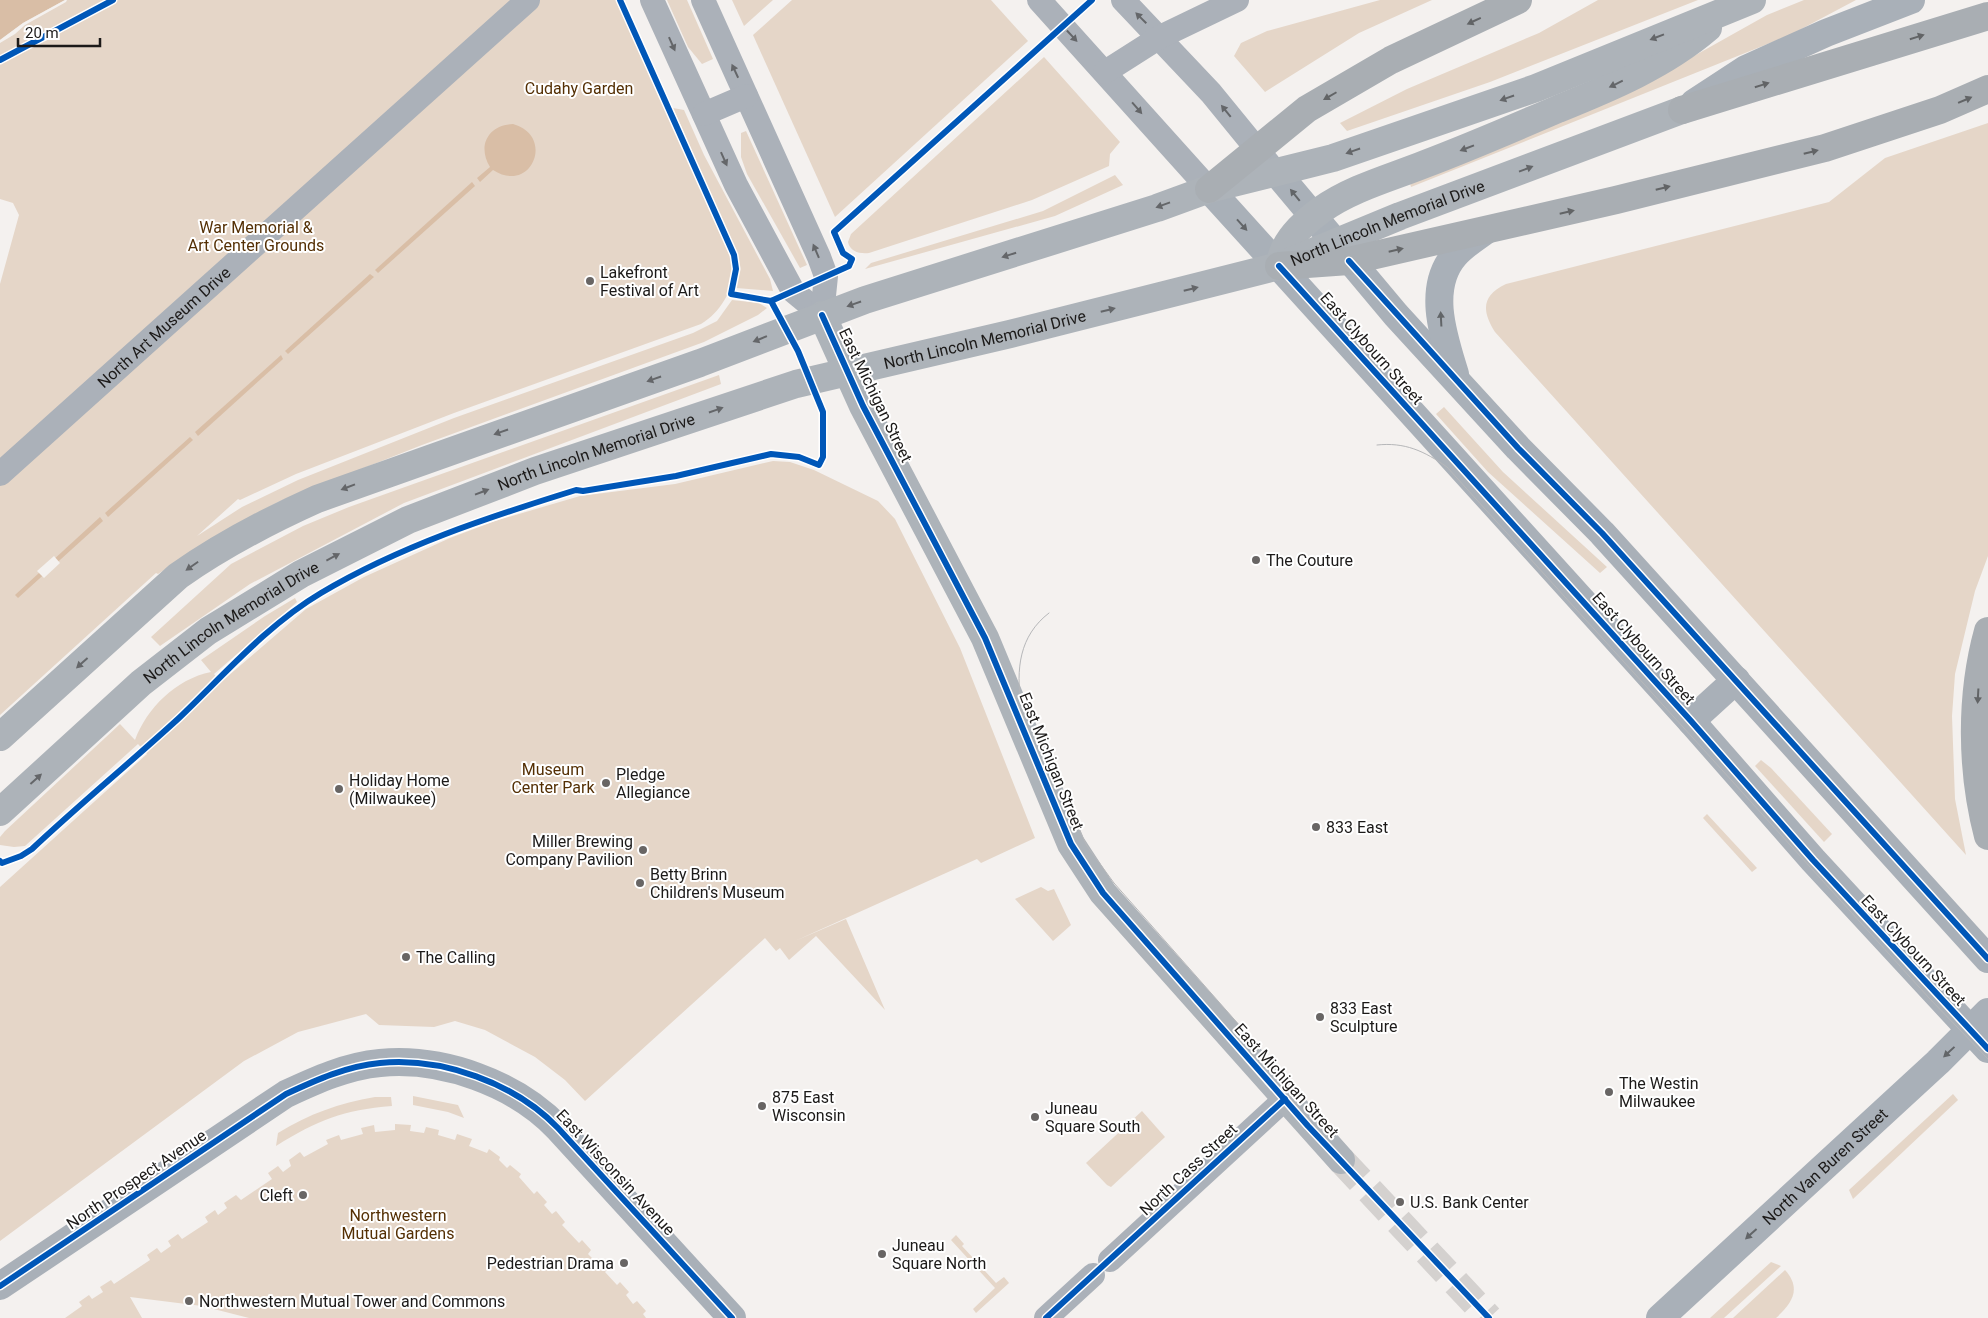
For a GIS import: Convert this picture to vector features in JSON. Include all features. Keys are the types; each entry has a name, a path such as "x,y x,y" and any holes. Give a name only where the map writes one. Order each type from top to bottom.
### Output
{"highway":[{"path":"1209,189 1308,109 1391,60 1518,0"},
{"path":"1682,110 1988,16"},
{"path":"1279,266 1341,252 1485,231 1825,148 1940,110 1988,89"},
{"path":"1988,631 1978,684 1975,755 1981,810 1988,836"}],"main road":[{"path":"1826,33 1882,0"},
{"name":"North Lincoln Memorial Drive","path":"1341,252 1682,110 1746,68 1826,33 1911,0"},
{"path":"0,737 178,576 266,522 317,499 700,363 822,315 1157,208 1209,189 1333,158 1536,88 1741,5"},
{"path":"1279,266 1282,253 1290,239 1313,217 1346,195 1474,145 1630,78 1693,41 1741,5"},
{"path":"1277,173 1341,252 1458,383 1518,448 1602,533 1988,959"},
{"name":"East Clybourn Street","path":"1209,189 1691,721 1813,860 1984,1030"},
{"path":"1458,383 1442,332 1442,280 1454,256 1466,244 1485,231"},
{"name":"North Lincoln Memorial Drive","path":"0,812 141,683 208,631 300,574 408,520 535,471 796,384 847,370 1010,334 1279,266"},
{"name":"East Michigan Street","path":"822,315 863,406 985,638 1071,844 1081,861 1103,893 1341,1160"},
{"path":"1691,721 1736,680"},
{"name":"North Van Buren Street","path":"1660,1318 1984,1030"},
{"name":"East Wisconsin Avenue","path":"286,1094 319,1078 351,1069 378,1063 405,1062 429,1064 466,1074 514,1095 548,1118 732,1318"},
{"name":"North Prospect Avenue","path":"0,1286 286,1094"}],"street":[{"name":"North Art Museum Drive","path":"0,474 528,0"},
{"name":"East Michigan Street","path":"652,0 736,185 793,291 822,315"},
{"name":"East Michigan Street","path":"704,0 819,257 826,276 822,315"},
{"name":"East Clybourn Street","path":"1039,0 1209,189"},
{"path":"1123,0 1211,93 1277,173"},
{"path":"1105,72 1160,37 1237,0"},
{"path":"704,114 746,96"},
{"name":"North Cass Street","path":"1046,1318 1285,1099"}],"green space":[{"name":"War Memorial & Art Center Grounds","path":"65,0 616,0 732,257 733,277 727,295 716,312 701,324 454,413 296,474 240,500 238,499 197,536 242,507 298,480 454,418 693,333 717,321 732,300 759,303 767,308 758,315 704,342 422,445 278,502 217,535 158,574 156,573 0,715 0,284 19,215 13,203 0,199 0,40 23,23"},
{"path":"667,0 687,0 713,59 702,64 688,47"},
{"path":"732,0 773,0 744,26"},
{"path":"792,0 991,0 1028,41 835,217 753,35"},
{"path":"1380,0 1432,0 1359,33 1265,92 1234,56 1241,43 1267,31"},
{"path":"1598,0 1698,0 1490,82 1347,131 1340,123 1407,89 1539,33"},
{"path":"1804,0 1856,0 1790,35 1411,187 1410,183 1644,84 1767,15"},
{"path":"1044,57 1120,142 1110,154 1109,166 1032,200 869,253 859,253 851,248 848,242 851,234"},
{"path":"673,108 684,110 704,155 770,279 773,291 736,288 740,270 737,253"},
{"path":"1988,123 1988,556 1975,591 1955,674 1952,716 1955,799 1966,855 1495,332 1486,311 1486,305 1492,294 1506,284 1829,202 1885,158"},
{"path":"746,131 807,265 800,268 747,174 741,157 741,133"},
{"path":"1115,175 1123,185 1055,216 865,269 871,263 1043,211"},
{"path":"719,375 721,384 404,503 250,584 160,646 151,637 231,564 303,526 349,507"},
{"path":"1444,407 1503,472 1607,567 1600,573 1488,472 1436,414"},
{"name":"Museum Center Park","path":"773,461 790,462 814,470 878,501 895,519 960,648 1035,838 981,863 977,859 795,941 846,919 885,1010 816,936 789,960 780,948 776,951 765,938 585,1101 565,1080 535,1057 485,1030 455,1021 434,1027 379,1025 366,1014 298,1032 244,1061 0,1241 0,887 147,754 138,744 25,846 0,845 0,837 5,831 120,724 135,740 147,717 164,697 186,681 211,672 201,660 295,598 297,602 214,674 221,682 306,609 364,577 450,538 495,521 580,496 675,484"},
{"path":"1761,760 1771,768 1832,834 1824,842 1755,766"},
{"path":"1707,814 1757,868 1752,872 1703,818"},
{"path":"1041,887 1048,891 1054,889 1071,925 1053,941 1015,899"},
{"path":"1953,1094 1958,1100 1853,1199 1849,1190"},
{"path":"413,1096 458,1105 464,1118 448,1112 413,1105"},
{"path":"375,1097 391,1097 392,1106 359,1110 331,1118 305,1129 276,1146 278,1133 301,1120 349,1102"},
{"path":"1142,1111 1165,1137 1111,1187 1086,1163"},
{"name":"Northwestern Mutual Gardens","path":"395,1124 411,1125 410,1131 424,1133 426,1127 439,1130 438,1135 455,1140 457,1134 472,1139 469,1146 487,1153 489,1149 500,1157 499,1160 507,1168 510,1165 521,1174 519,1177 534,1194 537,1191 547,1202 544,1205 552,1214 556,1211 565,1222 562,1225 579,1243 582,1240 591,1250 588,1254 595,1261 598,1258 608,1269 605,1272 617,1285 620,1282 629,1292 626,1295 633,1304 637,1301 646,1311 643,1314 646,1318 249,1318 202,1306 130,1297 142,1318 65,1318 82,1306 79,1302 89,1295 92,1299 103,1292 100,1287 111,1280 114,1284 150,1260 147,1255 157,1248 161,1253 171,1246 168,1241 178,1234 182,1239 208,1222 205,1217 215,1210 218,1215 227,1208 224,1203 236,1195 241,1200 272,1179 268,1173 278,1166 283,1172 291,1166 289,1160 300,1152 304,1157 328,1144 326,1140 339,1135 341,1140 363,1134 361,1128 374,1125 375,1132 395,1130"},
{"path":"956,1235 964,1244 962,1246 996,1283 1004,1277 1009,1283 976,1313 973,1309 995,1288 951,1240"},
{"path":"1771,1262 1781,1266 1724,1318 1710,1318"},
{"path":"1785,1270 1793,1283 1793,1296 1787,1307 1776,1318 1733,1318"}],"shaded area":[{"path":"0,0 65,0 23,23 0,40"},
{"path":"513,124 526,130 533,140 536,150 533,161 527,170 518,175 507,176 493,170 480,182 477,178 490,167 485,152 487,138 497,128"},
{"path":"472,182 475,186 378,273 375,270"},
{"path":"370,274 374,277 288,354 285,351"},
{"path":"281,355 283,359 198,436 195,432"},
{"path":"190,437 193,440 108,517 105,513"},
{"path":"100,517 103,521 18,598 15,595"}],"pier":[{"path":"67,0 66,2 25,25 0,43 0,40 23,23"},
{"path":"54,556 60,563 44,578 37,571"}],"tunnel":[{"path":"1341,1160 1489,1318"}],"tram line":[{"path":"1377,445 1405,446 1422,452 1447,467 1929,998 1988,1059"},
{"path":"1049,613 1031,632 1022,654 1019,679 1021,705 1087,846 1114,883 1248,1035 1296,1106 1339,1161"}],"cycle path":[{"path":"0,60 113,0"},
{"path":"620,0 734,255 736,269 731,294 771,301 849,266 852,259 843,253 834,232 1092,0"},
{"path":"1349,261 1518,448 1602,533 1988,959"},
{"path":"1279,266 1691,721 1813,860 1988,1049"},
{"path":"0,861 2,863 21,856 32,849 179,718 247,651 282,620 321,593 382,561 478,522 576,490 583,491 676,476 771,454 799,457 819,465 823,457 823,412 798,351 771,301"},
{"path":"822,315 863,406 985,638 1071,844 1103,893 1308,1126 1489,1318"},
{"path":"0,1286 286,1094 344,1070 380,1063 404,1062 428,1064 476,1076 521,1098 541,1112 558,1128 732,1318"},
{"path":"1046,1318 1285,1099"}],"place":[{"name":"Lakefront Festival of Art","path":"590,281"},
{"name":"The Couture","path":"1256,560"},
{"name":"Pledge Allegiance","path":"606,783"},
{"name":"Holiday Home (Milwaukee)","path":"339,789"},
{"name":"833 East","path":"1316,827"},
{"name":"Miller Brewing Company Pavilion","path":"643,850"},
{"name":"Betty Brinn Children's Museum","path":"640,883"},
{"name":"The Calling","path":"406,957"},
{"name":"833 East Sculpture","path":"1320,1017"},
{"name":"The Westin Milwaukee","path":"1609,1092"},
{"name":"875 East Wisconsin","path":"762,1106"},
{"name":"Juneau Square South","path":"1035,1117"},
{"name":"Cleft","path":"303,1195"},
{"name":"U.S. Bank Center","path":"1400,1202"},
{"name":"Juneau Square North","path":"882,1254"},
{"name":"Pedestrian Drama","path":"624,1263"},
{"name":"Northwestern Mutual Tower and Commons","path":"189,1301"}],"park label":[{"name":"Cudahy Garden","path":"579,88"}]}
